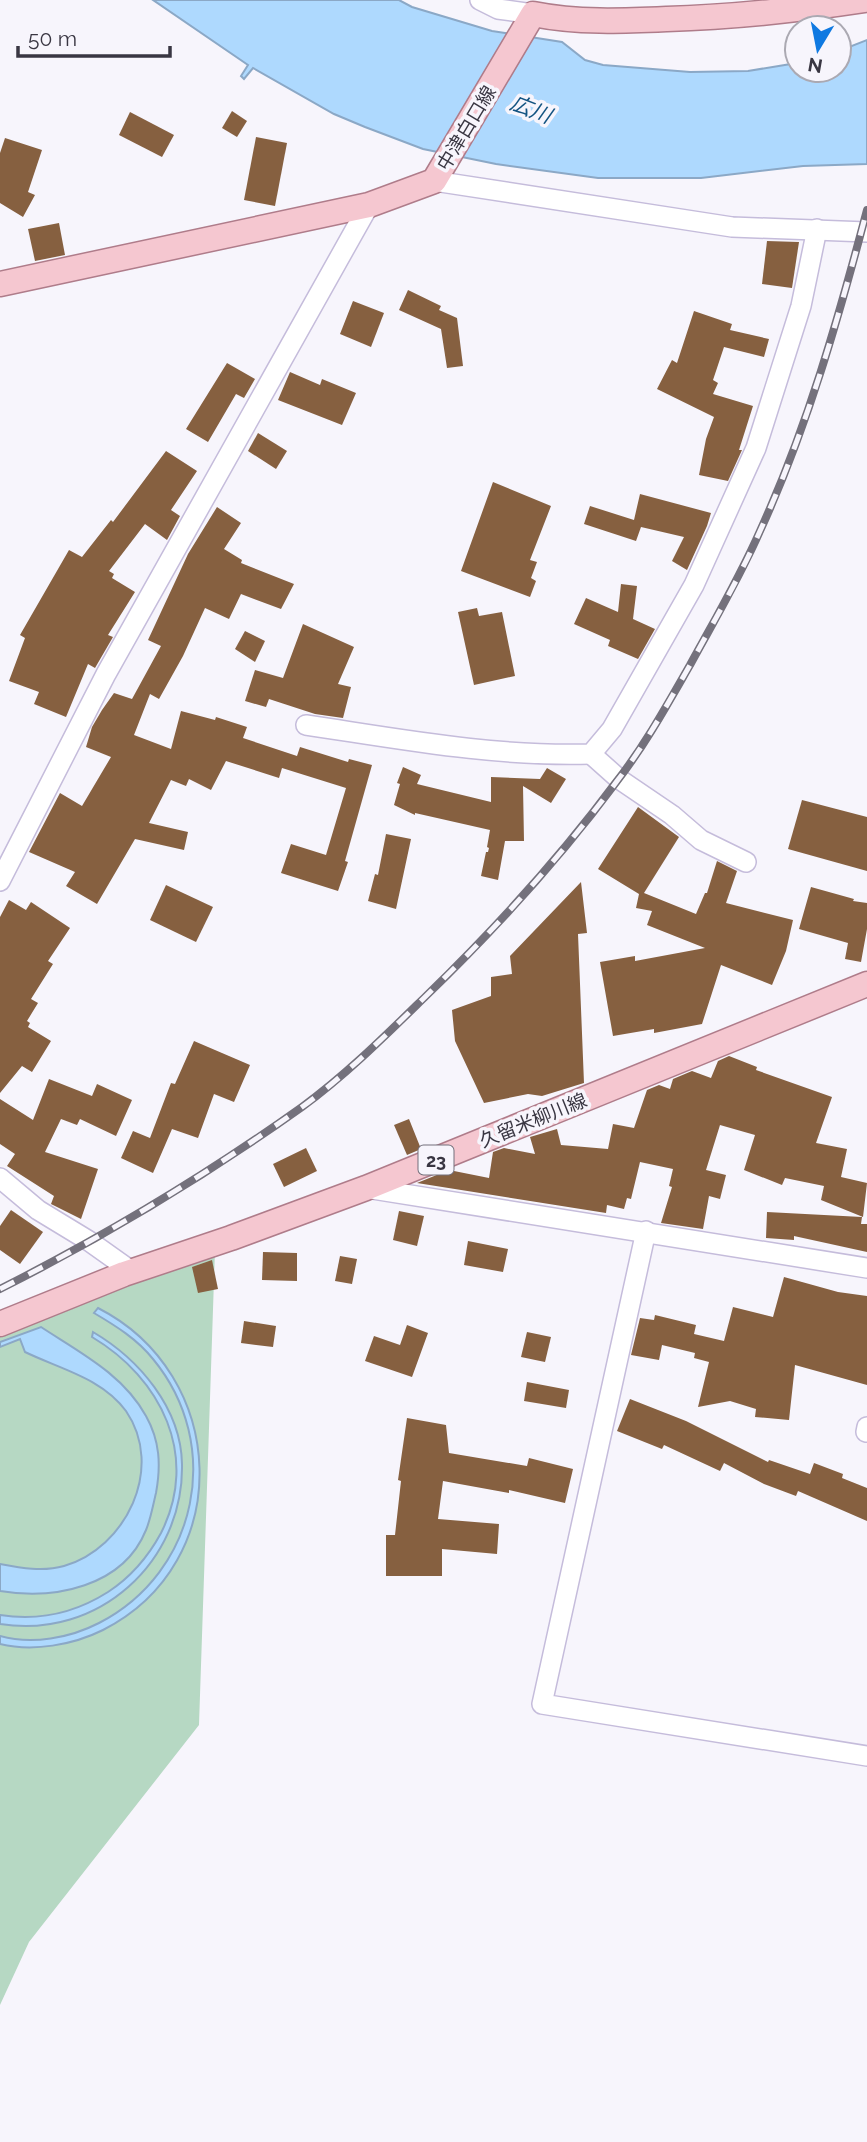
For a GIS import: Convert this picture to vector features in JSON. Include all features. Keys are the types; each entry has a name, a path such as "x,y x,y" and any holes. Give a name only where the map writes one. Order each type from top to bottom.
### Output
{"main road":[{"path":"533,14 561,20 615,21 865,0"},
{"name":"中津白口線","path":"0,284 369,205 438,175 533,14"},
{"name":"久留米柳川線","path":"0,1324 124,1274 366,1188 867,984"}],"street":[{"path":"480,0 498,9 533,14"},
{"path":"438,175 732,227 867,232"},
{"path":"0,881 106,674 369,205"},
{"path":"591,754 612,729 694,584 756,448 801,306 817,229"},
{"path":"306,725 442,746 563,755 591,754 619,779 672,815 701,840 746,862"},
{"path":"0,1178 38,1210 127,1268 124,1274"},
{"path":"366,1188 867,1268"},
{"path":"646,1231 542,1704 867,1756"}],"green space":[{"path":"215,1250 199,1725 29,1942 0,2005 0,1337"}],"water":[{"name":"広川","path":"153,0 399,0 412,7 492,31 562,42 585,60 603,65 690,72 748,71 783,65 783,84 853,84 853,46 867,40 867,164 803,166 701,178 598,178 496,164 423,149 365,127 334,114 253,68 244,79 241,76 248,65"},
{"path":"98,1308 141,1338 172,1377 192,1421 200,1468 195,1516 177,1560 147,1599 103,1630 79,1640 53,1646 0,1644 0,1636 38,1640 76,1633 99,1623 133,1601 159,1572 178,1540 190,1504 193,1467 188,1429 175,1393 147,1352 126,1333 94,1313"},
{"path":"41,1327 99,1365 136,1401 151,1425 157,1444 159,1473 156,1493 148,1525 135,1549 121,1565 104,1577 64,1591 0,1591 0,1564 32,1569 56,1568 86,1557 105,1542 121,1524 133,1503 140,1480 141,1457 137,1433 126,1411 116,1400 93,1382 25,1352 20,1339 0,1347 0,1342"},
{"path":"93,1332 126,1356 141,1371 166,1405 180,1443 182,1464 179,1500 168,1533 151,1562 128,1587 101,1606 70,1620 36,1626 0,1624 0,1615 28,1617 56,1614 83,1605 108,1592 138,1566 150,1550 161,1533 172,1504 176,1476 174,1448 167,1422 154,1397 137,1374 116,1354 92,1337"}],"building":[{"path":"232,111 247,121 237,137 222,128"},
{"path":"130,112 174,135 162,157 119,135"},
{"path":"256,137 287,143 275,206 244,200"},
{"path":"5,138 42,150 28,192 35,195 23,217 0,203 0,153"},
{"path":"59,223 65,255 35,261 28,229"},
{"path":"767,241 799,242 792,288 762,284"},
{"path":"408,290 441,306 439,310 457,318 463,366 447,368 441,329 399,310"},
{"path":"353,301 384,313 371,347 340,334"},
{"path":"694,311 732,324 730,330 769,339 764,357 724,347 713,380 718,383 713,394 753,406 739,450 742,450 728,481 699,475 706,439 714,417 657,389 672,360 677,363"},
{"path":"227,363 255,379 244,398 236,394 208,442 186,429"},
{"path":"290,372 320,385 322,379 356,393 342,425 278,400"},
{"path":"258,433 287,451 276,469 248,451"},
{"path":"166,451 197,471 171,510 180,516 167,540 145,524 109,571 114,574 112,578 135,592 108,635 113,637 95,668 88,664 66,717 34,704 39,692 9,681 25,638 20,635 69,550 82,557 111,520 113,522"},
{"path":"493,482 551,506 530,560 537,562 531,578 536,581 530,597 461,571"},
{"path":"640,494 711,513 687,570 672,561 684,537 641,527 636,541 584,524 590,506 634,520"},
{"path":"217,507 241,523 224,549 242,560 241,563 294,584 281,609 241,594 229,619 205,608 159,699 150,694 134,735 171,749 181,711 215,720 216,717 247,727 243,738 297,756 300,747 348,762 349,759 372,765 345,861 348,862 338,891 281,873 291,844 326,855 346,788 282,768 279,778 226,761 211,790 189,779 186,786 171,780 149,823 188,832 184,850 135,839 97,904 66,886 75,872 29,852 60,793 82,806 111,757 86,747 92,727 114,693 132,699 161,646 148,640 188,554"},
{"path":"621,584 637,586 633,619 655,629 638,659 608,646 610,640 574,624 586,598 618,612"},
{"path":"477,608 479,616 502,612 515,676 474,685 458,612"},
{"path":"303,624 354,647 338,684 351,687 343,718 315,714 269,699 266,707 245,701 255,670 283,678"},
{"path":"245,631 265,641 255,662 235,649"},
{"path":"403,767 421,775 417,784 491,802 491,777 540,779 547,768 566,779 551,803 523,786 524,841 505,841 498,880 481,876 489,848 490,830 415,815 394,805 400,784 397,783"},
{"path":"802,800 867,817 867,871 788,849"},
{"path":"638,807 679,837 644,893 696,914 707,893 717,861 737,871 726,903 793,920 786,951 772,985 721,965 702,1024 654,1033 654,1029 613,1036 600,962 635,956 635,961 705,948 647,925 652,911 636,908 639,894 598,869"},
{"path":"386,834 411,839 396,909 368,901 375,874 378,875"},
{"path":"581,882 587,933 578,934 584,1083 542,1096 528,1094 484,1103 455,1041 452,1010 491,996 491,977 512,974 510,956"},
{"path":"166,885 213,907 196,942 150,920"},
{"path":"811,887 867,903 867,929 861,962 845,959 848,943 799,929"},
{"path":"9,900 26,910 31,902 70,928 48,961 53,964 31,999 38,1003 27,1021 30,1023 28,1027 51,1041 32,1072 22,1066 0,1093 0,917"},
{"path":"194,1041 250,1065 234,1102 214,1094 198,1138 172,1129 153,1173 121,1158 133,1131 150,1138 171,1083 175,1084"},
{"path":"729,1056 757,1067 756,1070 832,1097 816,1143 847,1149 841,1177 867,1183 863,1217 821,1200 824,1186 785,1178 782,1185 744,1170 755,1135 720,1125 706,1170 726,1175 720,1199 709,1196 703,1229 661,1223 672,1187 669,1186 673,1169 640,1162 631,1199 627,1198 624,1209 607,1205 606,1213 417,1183 449,1170 489,1178 493,1152 504,1148 535,1154 530,1137 557,1129 561,1145 608,1149 613,1124 634,1128 647,1090 659,1085 670,1089 673,1079 692,1071 711,1078 718,1061"},
{"path":"49,1079 92,1096 97,1084 132,1100 116,1136 80,1119 77,1125 61,1119 45,1152 98,1169 81,1219 51,1204 54,1196 7,1166 15,1154 0,1144 0,1099 33,1120"},
{"path":"409,1119 421,1149 407,1155 394,1125"},
{"path":"306,1148 317,1171 284,1187 273,1164"},
{"path":"11,1210 43,1232 20,1264 0,1250 0,1226"},
{"path":"399,1211 424,1216 417,1246 393,1240"},
{"path":"767,1212 862,1217 861,1224 867,1224 867,1252 794,1236 794,1240 766,1238"},
{"path":"468,1241 508,1249 503,1272 464,1265"},
{"path":"263,1252 297,1253 297,1281 262,1280"},
{"path":"340,1256 357,1259 352,1284 335,1281"},
{"path":"212,1260 218,1289 198,1293 192,1267"},
{"path":"784,1277 838,1292 867,1296 867,1385 795,1365 789,1420 755,1417 756,1409 730,1401 698,1407 709,1362 694,1358 695,1353 662,1345 659,1360 631,1355 640,1318 654,1320 655,1315 696,1325 694,1334 724,1341 733,1307 773,1317"},
{"path":"244,1321 276,1326 273,1347 241,1343"},
{"path":"407,1325 428,1333 412,1377 365,1361 374,1336 400,1345"},
{"path":"527,1332 551,1337 545,1362 521,1357"},
{"path":"527,1382 569,1390 566,1408 524,1401"},
{"path":"630,1399 686,1421 768,1462 769,1460 810,1474 814,1463 843,1474 842,1478 867,1488 867,1521 798,1491 796,1496 764,1484 724,1463 720,1471 664,1445 662,1449 617,1431"},
{"path":"407,1418 446,1425 449,1453 527,1466 529,1458 573,1469 565,1503 509,1490 509,1493 443,1481 438,1519 499,1524 497,1554 442,1549 442,1576 386,1576 386,1535 395,1535 401,1481 398,1480"}],"railway":[{"path":"0,1289 154,1204 230,1156 319,1094 366,1054 452,971 573,838 627,767 655,724 690,665 752,548 807,413 833,333 867,210"}]}
